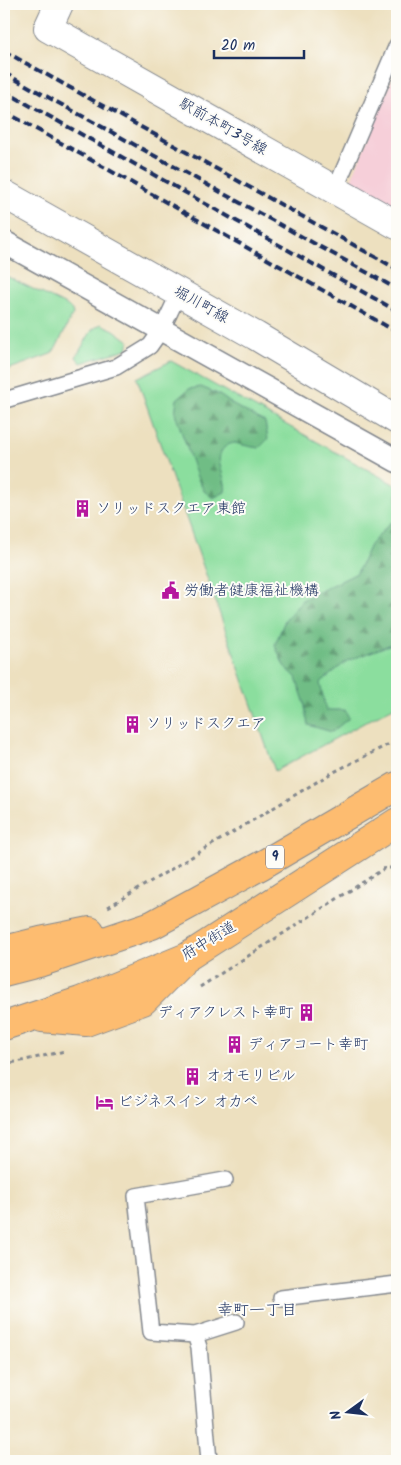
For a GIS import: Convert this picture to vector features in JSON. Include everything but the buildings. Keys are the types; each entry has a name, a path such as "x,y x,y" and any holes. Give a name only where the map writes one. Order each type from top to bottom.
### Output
{"main road":[{"name":"9","path":"4,972 39,964 152,925 262,865 397,786"},
{"name":"府中街道","path":"4,1026 33,1017 86,1022 143,1001 187,957 397,822"},
{"name":"9","path":"4,950 40,941 121,926 152,925"}],"street":[{"name":"駅前本町3号線","path":"53,16 335,190 397,225"},
{"name":"堀川町線","path":"4,194 256,336 397,420"},
{"path":"4,242 397,462"}],"lane":[{"path":"335,190 397,45"},
{"path":"5,400 116,368 150,346 162,329 179,293"},
{"path":"225,1180 136,1196 151,1332 195,1335 236,1322"},
{"path":"281,1298 397,1284"},
{"path":"195,1335 199,1347 209,1461"}],"path":[{"path":"107,908 330,774 397,740"}],"shaded area":[{"path":"397,67 397,218 356,194 351,180"}],"green space":[{"path":"4,275 68,306 73,314 51,354 4,371"},
{"path":"101,324 114,330 129,341 127,349 81,363 76,357 92,330"},
{"path":"171,361 397,486 397,705 275,771 137,378"},
{"path":"201,387 218,394 235,406 265,422 268,439 259,448 235,443 225,447 221,452 220,463 225,492 213,498 204,491 197,477 175,413 177,399 189,389"},
{"path":"397,522 397,642 347,661 320,683 326,710 345,710 349,718 332,732 308,725 304,701 296,677 284,666 275,645 285,620 302,600 357,573 370,545 390,523"}],"railway":[{"path":"4,51 397,269"},
{"path":"4,73 397,289"},
{"path":"4,91 397,311"},
{"path":"4,111 397,332"}],"place":[{"name":"ソリッドスクエア東館","path":"82,509"},
{"name":"労働者健康福祉機構","path":"170,591"},
{"name":"ソリッドスクエア","path":"132,724"},
{"name":"ディアクレスト幸町","path":"307,1013"},
{"name":"ディアコート幸町","path":"234,1045"},
{"name":"オオモリビル","path":"192,1076"},
{"name":"ビジネスイン オカベ","path":"104,1102"}],"district":[{"name":"幸町一丁目","path":"257,1310"}]}
